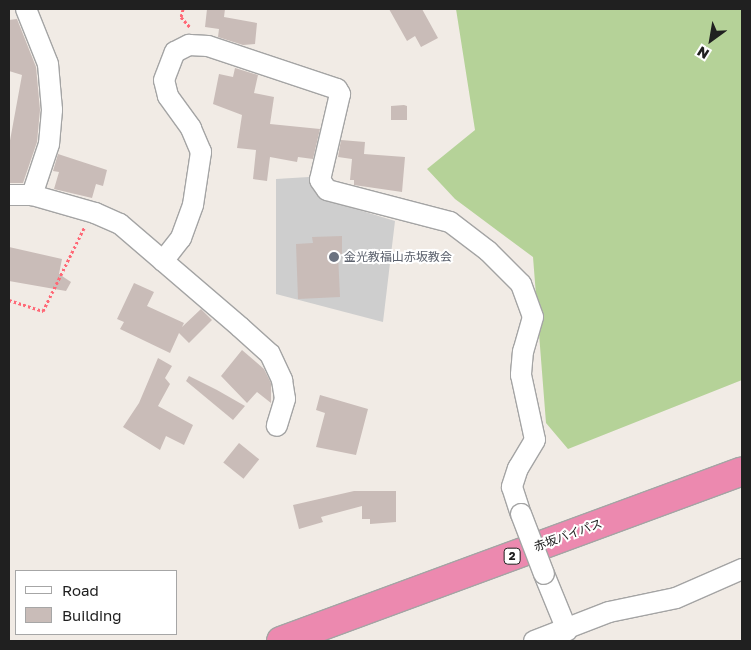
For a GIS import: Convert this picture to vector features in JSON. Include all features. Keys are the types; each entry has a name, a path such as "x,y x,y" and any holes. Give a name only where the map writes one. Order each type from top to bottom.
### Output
{"highway":[{"name":"赤坂バイパス","path":"282,641 742,471"},
{"name":"赤坂バイパス","path":"308,641 742,482"}],"street":[{"path":"26,9 48,64 52,110 49,144 32,195"},
{"path":"163,261 181,238 193,205 201,152 191,128 168,96 164,80 175,52 189,45 208,46 336,89 340,94 320,180 327,190 450,222 488,251 521,284 533,317 523,351 520,375 535,440 518,468 512,487 567,630"},
{"path":"9,195 32,195 92,212 120,224 163,261 270,354 282,380 285,399 277,426"},
{"path":"534,641 567,630 609,612 676,598 742,569"}],"path":[{"path":"9,300 43,311 92,212"}],"shaded area":[{"name":"金光教福山赤坂教会","path":"325,176 323,199 395,221 383,322 276,294 276,179"}],"green space":[{"path":"456,9 742,9 742,380 568,449 546,423 533,257 455,199 427,169 475,130"}],"building":[{"path":"207,9 225,9 224,17 257,23 255,44 243,45 218,37 219,29 205,27"},
{"path":"389,9 422,9 438,38 421,47 415,36 407,41"},
{"path":"17,19 36,67 40,110 37,142 23,183 9,183 9,146 22,75 9,71 9,20"},
{"path":"235,68 258,75 254,93 274,97 270,124 320,129 313,159 298,157 297,162 270,157 267,181 253,179 256,150 237,148 242,115 213,104 219,74 233,77"},
{"path":"391,106 407,106 407,120 391,120"},
{"path":"341,140 365,142 364,154 405,157 402,192 354,185 354,180 350,180 352,159 338,157"},
{"path":"58,154 107,170 103,186 96,184 92,198 54,189 59,172 53,171"},
{"path":"342,236 342,254 338,254 340,297 298,299 296,244 313,243 312,237"},
{"path":"9,247 62,259 59,274 71,282 66,291 9,281"},
{"path":"134,283 154,292 147,306 184,323 182,327 201,309 212,320 189,343 179,333 170,353 120,329 124,322 117,319"},
{"path":"242,350 264,369 271,383 271,403 257,392 247,403 221,376"},
{"path":"158,358 172,366 165,378 170,384 158,406 193,425 184,445 166,436 160,450 123,427 139,403"},
{"path":"189,376 245,406 233,420 186,381"},
{"path":"320,395 368,409 356,455 316,447 325,413 316,410"},
{"path":"239,443 259,459 243,479 223,462"},
{"path":"354,491 396,491 396,522 370,524 370,519 362,519 362,506 321,517 323,522 299,529 293,505"}],"place":[{"name":"金光教福山赤坂教会","path":"334,257"}]}
